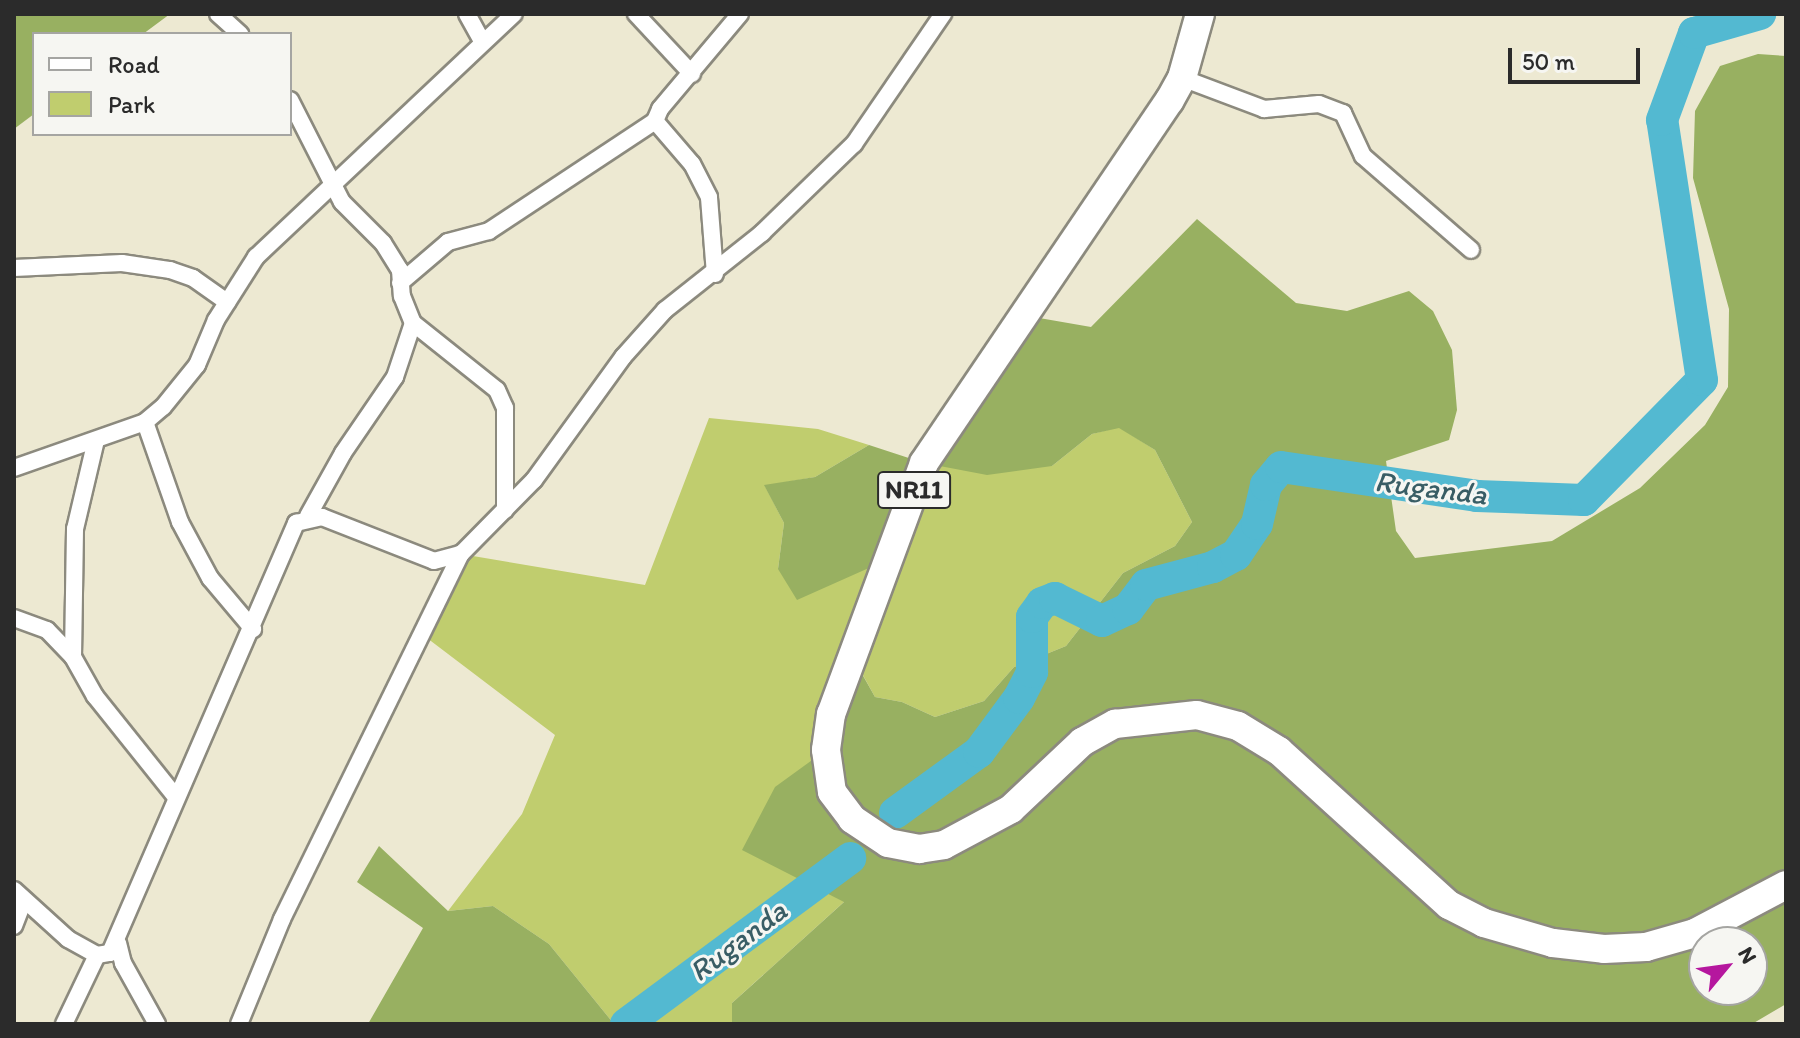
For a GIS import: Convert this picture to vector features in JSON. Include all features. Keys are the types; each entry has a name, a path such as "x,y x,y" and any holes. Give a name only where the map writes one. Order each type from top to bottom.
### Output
{"highway":[{"name":"NR11","path":"1200,14 1182,78 924,463 831,714 826,750 832,792 852,819 888,843 919,849 944,845 1011,809 1082,742 1115,724 1197,715 1238,726 1279,751 1449,905 1484,923 1553,943 1604,949 1646,947 1695,933 1786,885"}],"street":[{"path":"218,14 238,32"},
{"path":"467,14 481,39"},
{"path":"14,468 145,422 197,365 227,302 256,257 330,181 481,39 514,14"},
{"path":"636,14 692,74"},
{"path":"400,283 448,242 489,231 655,121 660,109 740,14"},
{"path":"239,1024 282,919 461,554 534,480 623,357 665,310 715,274 854,144 943,14"},
{"path":"1182,78 1264,109 1319,104 1343,113 1363,156 1471,250"},
{"path":"292,104 342,202 383,243 400,270 400,283 413,323 497,390 505,408 505,510"},
{"path":"655,121 692,164 709,197 715,274"},
{"path":"14,268 122,263 170,270 193,278 227,302"},
{"path":"19,895 68,939 97,955 110,953 118,943 175,796 253,629 296,523 308,516 343,453 395,377 413,323"},
{"path":"145,422 180,522 210,578 253,629"},
{"path":"73,657 75,529 96,440"},
{"path":"308,516 322,517 434,561 461,554"},
{"path":"14,618 47,630 73,657 95,696 175,796"},
{"path":"14,926 19,895"},
{"path":"118,943 123,963 156,1023"},
{"path":"64,1024 97,955"}],"green space":[{"path":"14,14 170,14 146,32 32,32 32,116 14,129"},
{"path":"1758,54 1786,56 1786,1004 1752,1024 732,1024 732,1003 844,902 742,850 775,787 826,750 852,656 875,697 902,702 935,717 984,701 1014,667 1066,646 1123,573 1175,546 1192,522 1155,450 1119,428 1092,434 1052,466 987,475 924,463 1022,315 1091,327 1197,219 1296,303 1347,311 1409,291 1433,311 1452,350 1457,410 1449,440 1386,461 1396,531 1415,558 1552,541 1640,488 1705,425 1728,387 1729,309 1693,178 1695,111 1720,66"},
{"path":"709,418 818,429 869,445 815,477 765,486 784,523 778,569 924,463 1052,466 1092,434 1119,427 1155,450 1192,522 1175,546 1123,573 1066,646 1014,667 984,701 935,717 902,702 875,697 853,657 845,901 732,1003 732,1024 614,1024 549,944 493,906 448,911 522,814 555,735 423,635 461,554 645,585"},
{"path":"869,445 924,463 889,559 797,600 778,569 784,523 764,485 815,477"},
{"path":"379,846 448,911 493,906 549,944 614,1024 368,1024 423,928 357,882"}],"waterway":[{"name":"Ruganda","path":"895,813 979,752 1019,698 1032,672 1032,617 1042,603 1055,598 1102,621 1128,609 1146,585 1213,567 1236,555 1257,524 1266,485 1281,467 1477,496 1584,500 1702,380 1662,120 1694,33 1760,14"},
{"name":"Ruganda","path":"626,1024 850,858"}]}
